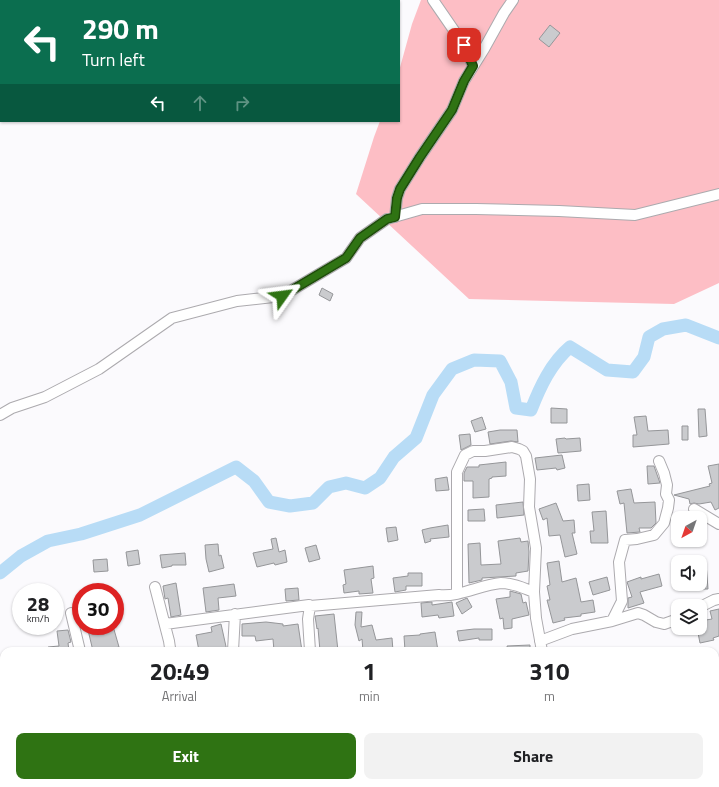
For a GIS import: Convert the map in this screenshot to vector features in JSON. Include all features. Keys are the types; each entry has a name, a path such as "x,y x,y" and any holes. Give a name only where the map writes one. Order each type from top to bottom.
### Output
{"street":[{"path":"433,0 464,45 473,66"},
{"path":"395,217 397,198 400,189 452,110 464,81 513,0"},
{"path":"0,415 12,408 45,397 99,369 172,318 237,301 282,296 346,258 360,238 387,219 422,210 476,209 635,215 719,194"},
{"path":"457,593 457,472 465,455 473,450 485,451 519,448 526,456 530,479 529,507 536,548 534,592 536,618 541,646 572,629 612,621 638,613 656,622 664,624 671,622"},
{"path":"612,621 622,602 619,562 625,540 654,535 664,523 668,508 667,485 659,461"},
{"path":"694,509 719,524"},
{"path":"165,624 309,604 310,606 452,595 500,583 512,584 534,592"},
{"path":"155,587 169,641 168,647"},
{"path":"707,604 719,599"},
{"path":"310,606 308,619 310,647"},
{"path":"71,612 79,647"},
{"path":"233,647 235,614"}],"shaded area":[{"path":"421,0 719,0 719,283 674,304 469,299 356,194 380,122 400,122 400,67 412,24"}],"building":[{"path":"550,25 560,33 549,47 539,39"},
{"path":"322,288 333,294 330,301 319,295"},
{"path":"551,408 567,409 567,423 551,423"},
{"path":"698,409 705,409 707,436 699,437"},
{"path":"646,416 648,431 668,430 669,444 633,447 633,435 637,435 634,417"},
{"path":"482,417 486,429 475,432 471,421"},
{"path":"682,426 688,426 688,440 682,440"},
{"path":"517,430 518,442 511,441 490,444 488,432"},
{"path":"470,434 471,445 461,450 459,435"},
{"path":"580,438 581,451 558,453 556,439"},
{"path":"562,455 565,468 557,470 556,468 537,470 535,458"},
{"path":"506,462 506,476 492,477 489,479 489,497 473,498 473,481 464,481 464,473 467,467 479,467 479,465"},
{"path":"719,464 719,508 715,510 711,502 690,504 689,499 674,495 710,486 709,484 712,483 708,466"},
{"path":"647,466 654,466 660,483 648,484"},
{"path":"447,477 449,490 436,491 435,479"},
{"path":"589,484 590,500 578,501 577,485"},
{"path":"631,489 634,503 655,502 656,523 651,528 639,528 640,532 627,533 624,503 620,504 617,491"},
{"path":"523,502 524,515 497,518 496,505"},
{"path":"556,503 563,521 574,520 575,533 572,533 577,554 565,557 560,535 549,536 547,518 543,520 539,509"},
{"path":"484,509 485,521 468,521 468,510"},
{"path":"606,511 608,543 591,543 590,531 594,531 592,512"},
{"path":"448,525 449,537 430,539 431,541 425,543 422,530"},
{"path":"396,527 398,540 388,542 386,528"},
{"path":"276,538 279,552 285,550 287,562 257,567 253,553 273,549 271,539"},
{"path":"520,538 521,542 528,541 528,571 516,573 516,576 482,578 482,580 469,583 468,544 480,543 481,565 501,564 498,541"},
{"path":"218,544 219,556 221,555 224,568 209,572 205,545"},
{"path":"316,545 320,559 309,562 305,548"},
{"path":"138,550 140,564 128,566 126,552"},
{"path":"185,553 186,565 172,565 162,568 160,555"},
{"path":"107,559 108,571 94,572 93,560"},
{"path":"559,561 562,582 576,578 581,602 593,600 595,612 581,614 581,616 564,618 565,620 553,623 547,600 550,600 547,586 550,585 547,563"},
{"path":"373,566 374,578 371,579 373,593 359,594 359,591 344,593 343,585 346,584 344,570"},
{"path":"408,573 422,573 422,586 406,586 406,590 395,592 393,578 408,576"},
{"path":"659,574 662,586 640,592 644,603 628,608 628,598 632,597 627,582 641,577 641,579"},
{"path":"607,577 610,590 593,595 589,582"},
{"path":"176,583 181,615 171,617 168,598 165,599 163,586"},
{"path":"234,584 236,596 218,598 219,610 206,612 203,588"},
{"path":"298,588 299,600 286,601 285,589"},
{"path":"510,591 521,594 523,603 526,602 529,615 512,619 512,628 504,629 503,618 500,619 496,599 510,597"},
{"path":"467,598 472,607 462,614 456,603"},
{"path":"432,602 432,605 452,602 454,616 439,618 438,615 422,617 421,603"},
{"path":"719,609 719,636 713,638 714,640 700,643 698,635 707,635 707,620 712,619 710,611"},
{"path":"356,612 362,612 361,627 372,625 376,640 392,638 393,647 363,647 362,639 359,641 355,625"},
{"path":"334,614 338,647 320,647 315,616"},
{"path":"266,622 283,624 283,626 298,624 301,647 274,647 273,639 256,641 255,636 242,636 242,624"},
{"path":"221,624 226,647 198,647 196,635 212,632 211,627"},
{"path":"492,629 492,640 479,640 479,638 459,641 457,631"},
{"path":"64,630 68,630 71,642 68,643 68,647 48,647 59,646 58,635 64,635"},
{"path":"435,632 437,647 405,647 404,636"},
{"path":"89,635 116,635 119,647 92,647"},
{"path":"530,645 530,647 507,647"}],"waterway":[{"path":"0,573 21,556 48,541 81,534 140,515 236,467 254,481 269,502 290,506 313,503 329,487 346,483 365,488 380,478 394,457 416,438 433,395 452,369 474,360 500,361 511,382 516,408 531,410 542,384 557,360 570,347 607,370 633,372 644,357 649,337 663,329 686,325 719,338"}],"route":[{"path":"282,296 346,258 360,238 387,219 395,217 397,198 400,189 452,110 464,81 473,66 464,45"}]}
